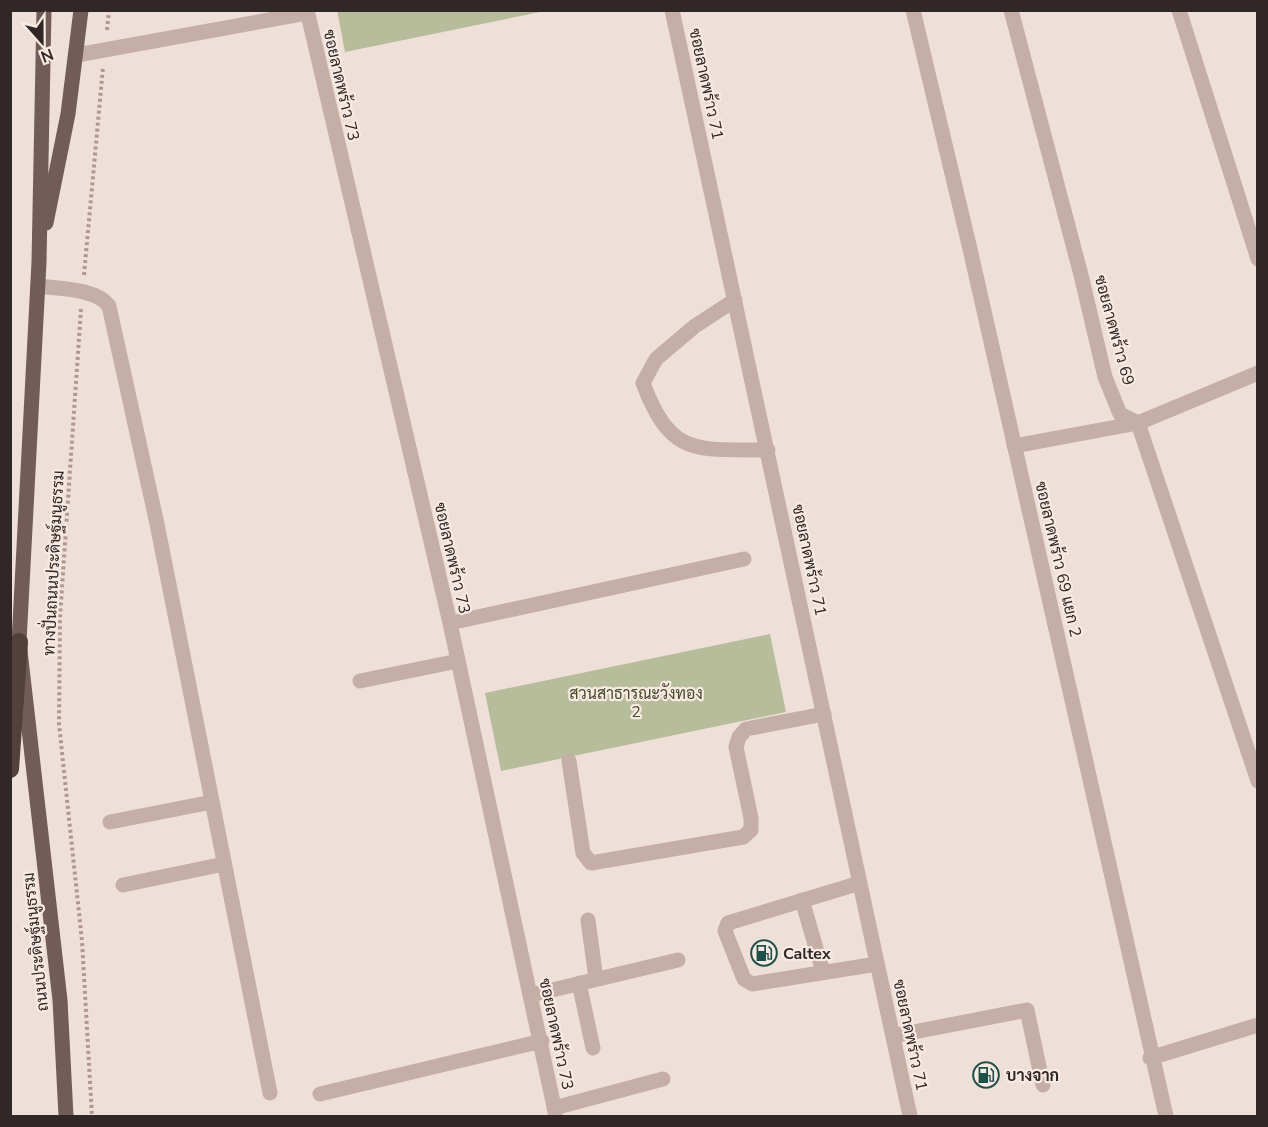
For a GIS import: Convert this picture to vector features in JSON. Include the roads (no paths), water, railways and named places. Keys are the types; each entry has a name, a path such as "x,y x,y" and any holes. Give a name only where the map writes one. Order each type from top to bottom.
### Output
{"highway":[{"path":"10,769 19,642"}],"main road":[{"name":"ถนนประดิษฐ์มนูธรรม","path":"44,10 39,262 19,642 60,999 66,1116"},
{"path":"39,262 77,55 81,10"}],"street":[{"name":"ซอยลาดพร้าว 71","path":"672,10 910,1116"},
{"name":"ซอยลาดพร้าว 69 แยก 2","path":"913,10 1014,446 1150,1058 1166,1116"},
{"name":"ซอยลาดพร้าว 69","path":"1011,10 1081,275 1105,377 1120,414 1138,423"},
{"path":"1179,10 1257,259"},
{"path":"77,55 307,12"},
{"name":"ซอยลาดพร้าว 73","path":"307,12 450,623 542,1041 555,1112"},
{"path":"38,286 103,298 109,306 156,524 270,1093"},
{"path":"735,300 695,326 656,359 644,383 654,411 675,439 692,446 716,450 768,450"},
{"path":"1014,446 1138,423 1257,373"},
{"path":"1138,423 1257,782"},
{"path":"450,623 744,559"},
{"path":"360,681 458,661"},
{"path":"569,761 583,853 591,863 743,837 751,830 751,818 736,747 739,737 746,729 824,714"},
{"path":"110,822 212,802"},
{"path":"123,885 224,864"},
{"path":"860,884 728,923 726,931 744,979 750,983 877,964"},
{"path":"802,900 823,972"},
{"path":"588,920 596,980"},
{"path":"531,995 678,960"},
{"path":"579,983 593,1048"},
{"path":"893,1036 1027,1010 1043,1085"},
{"path":"1150,1058 1257,1025"},
{"path":"320,1094 542,1041"},
{"path":"555,1112 663,1079"}],"place":[{"name":"Caltex","path":"764,953"},
{"name":"บางจาก","path":"986,1075"}],"park label":[{"name":"สวนสาธารณะวังทอง 2","path":"636,702"}]}
